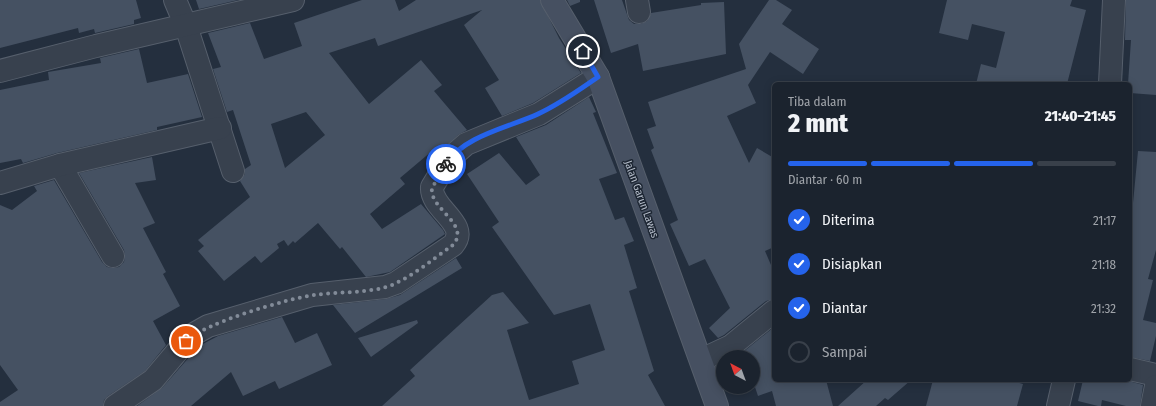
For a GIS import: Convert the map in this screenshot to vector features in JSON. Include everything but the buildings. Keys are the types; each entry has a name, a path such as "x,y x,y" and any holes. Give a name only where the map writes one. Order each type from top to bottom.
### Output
{"main road":[{"name":"Jalan Garun Lawas","path":"552,0 598,77 717,406"}],"street":[{"path":"174,0 186,26 233,170"},
{"path":"0,71 293,0"},
{"path":"1110,82 1114,0"},
{"path":"115,406 153,380 192,335 208,326 312,295 385,287 396,283 453,245 458,238 458,230 435,200 432,188 454,152 466,144 549,108 598,77"},
{"path":"0,183 60,165 220,128"},
{"path":"60,165 113,256"},
{"path":"701,360 731,346 772,313"},
{"path":"1132,369 1156,375"},
{"path":"1058,406 1064,382"},
{"path":"1152,406 1156,386"}],"way so far":[{"path":"186,341 192,335 208,326 283,302 312,295 385,287 396,283 453,245 457,241 458,230 432,196 432,188 446,164"}],"route":[{"path":"446,164 454,152 466,144 539,114 598,77 583,51"}]}
